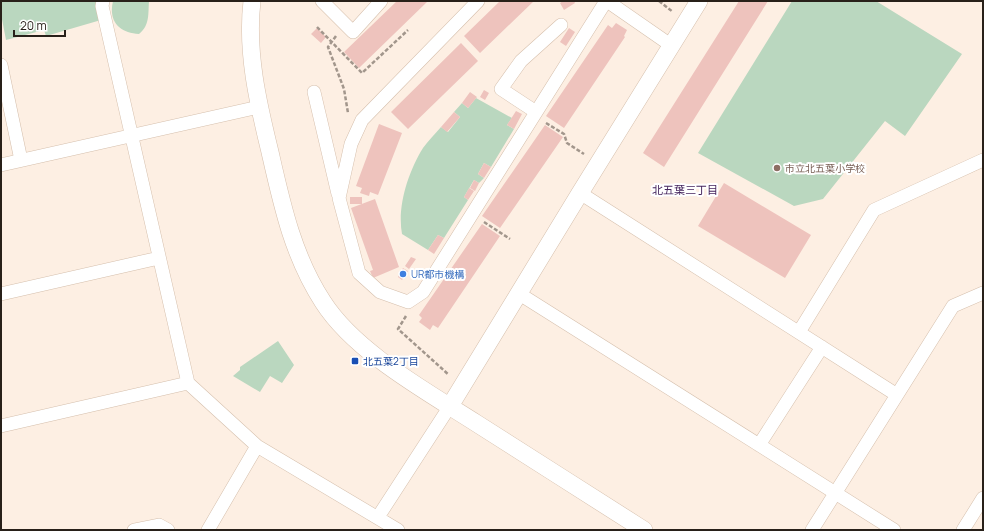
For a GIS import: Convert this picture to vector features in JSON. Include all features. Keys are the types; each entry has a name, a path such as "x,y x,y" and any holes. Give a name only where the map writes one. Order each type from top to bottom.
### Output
{"street":[{"path":"103,1 102,6 133,135 159,258 188,383 257,446 398,530"},
{"path":"252,1 252,62 259,107 291,236 309,280 338,323 368,351 450,406 644,530"},
{"path":"322,1 353,32 381,1"},
{"path":"338,198 353,140 362,120 478,1"},
{"path":"314,92 338,198 360,273 380,292 408,302 423,292 606,1 672,46"},
{"path":"378,517 450,406 518,293 700,1"},
{"path":"535,114 501,89 521,61 561,25"},
{"path":"1,65 21,160"},
{"path":"1,165 259,107"},
{"path":"798,332 874,210 983,160"},
{"path":"580,193 897,395"},
{"path":"1,294 159,258"},
{"path":"518,293 894,530"},
{"path":"812,530 953,306 983,293"},
{"path":"759,445 822,347"},
{"path":"1,426 188,383"},
{"path":"208,530 257,446"},
{"path":"963,530 983,498"},
{"path":"134,530 159,525 168,530"}],"path":[{"path":"659,1 667,7"},
{"path":"346,24 331,41 328,47 344,89 353,140"},
{"path":"317,27 362,73 408,30"},
{"path":"535,114 564,134 567,143 579,152"},
{"path":"472,214 510,239"},
{"path":"407,315 398,329 450,376"}],"green space":[{"path":"1,1 97,1 101,20 46,36 44,30 6,40 1,14"},
{"path":"113,1 149,1 147,23 143,31 139,34 132,33 121,29 117,25 112,15"},
{"path":"792,1 876,1 962,54 905,136 885,121 823,199 794,206 698,153"},
{"path":"476,98 512,118 507,125 514,129 491,167 484,163 478,174 484,178 479,183 474,180 464,197 468,200 444,238 438,235 428,250 402,234 402,201 408,179 418,157 427,143 441,127 448,132 460,117 454,112 462,103 468,108"},
{"path":"278,341 294,365 282,383 270,376 260,392 233,376 240,370 240,367"}],"building":[{"path":"397,1 428,1 359,68 344,52"},
{"path":"500,1 534,1 480,53 464,36"},
{"path":"563,1 574,1 575,3 564,10 560,3"},
{"path":"739,1 768,1 664,167 643,153"},
{"path":"616,23 627,30 624,36 625,37 564,128 546,116 608,25 612,28"},
{"path":"317,28 326,37 321,43 311,34"},
{"path":"569,28 575,32 566,46 560,42"},
{"path":"461,43 478,61 408,129 391,112"},
{"path":"484,90 489,93 485,100 480,97"},
{"path":"470,92 477,97 468,108 462,103"},
{"path":"516,111 522,114 514,129 507,125"},
{"path":"454,112 460,117 447,132 441,127"},
{"path":"379,124 402,133 378,195 370,192 369,196 360,193 362,188 356,186"},
{"path":"545,125 563,137 500,228 482,216"},
{"path":"484,163 491,167 484,178 478,174"},
{"path":"474,180 479,183 475,191 470,188"},
{"path":"724,183 811,235 785,278 698,226"},
{"path":"469,188 474,191 468,200 464,197"},
{"path":"350,197 362,197 362,204 350,204"},
{"path":"375,199 399,267 373,278 370,271 373,270 351,208"},
{"path":"482,224 500,236 438,328 433,325 430,330 419,322 422,318 419,315"},
{"path":"438,235 444,238 434,254 428,250"},
{"path":"411,257 416,259 409,269 405,266"},
{"name":"UR都市機構","path":"403,268 408,271 402,280 398,277"}],"place":[{"name":"市立北五葉小学校","path":"777,168"},
{"name":"UR都市機構","path":"403,274"},
{"name":"北五葉2丁目","path":"355,361"}],"district":[{"name":"北五葉三丁目","path":"685,189"}]}
